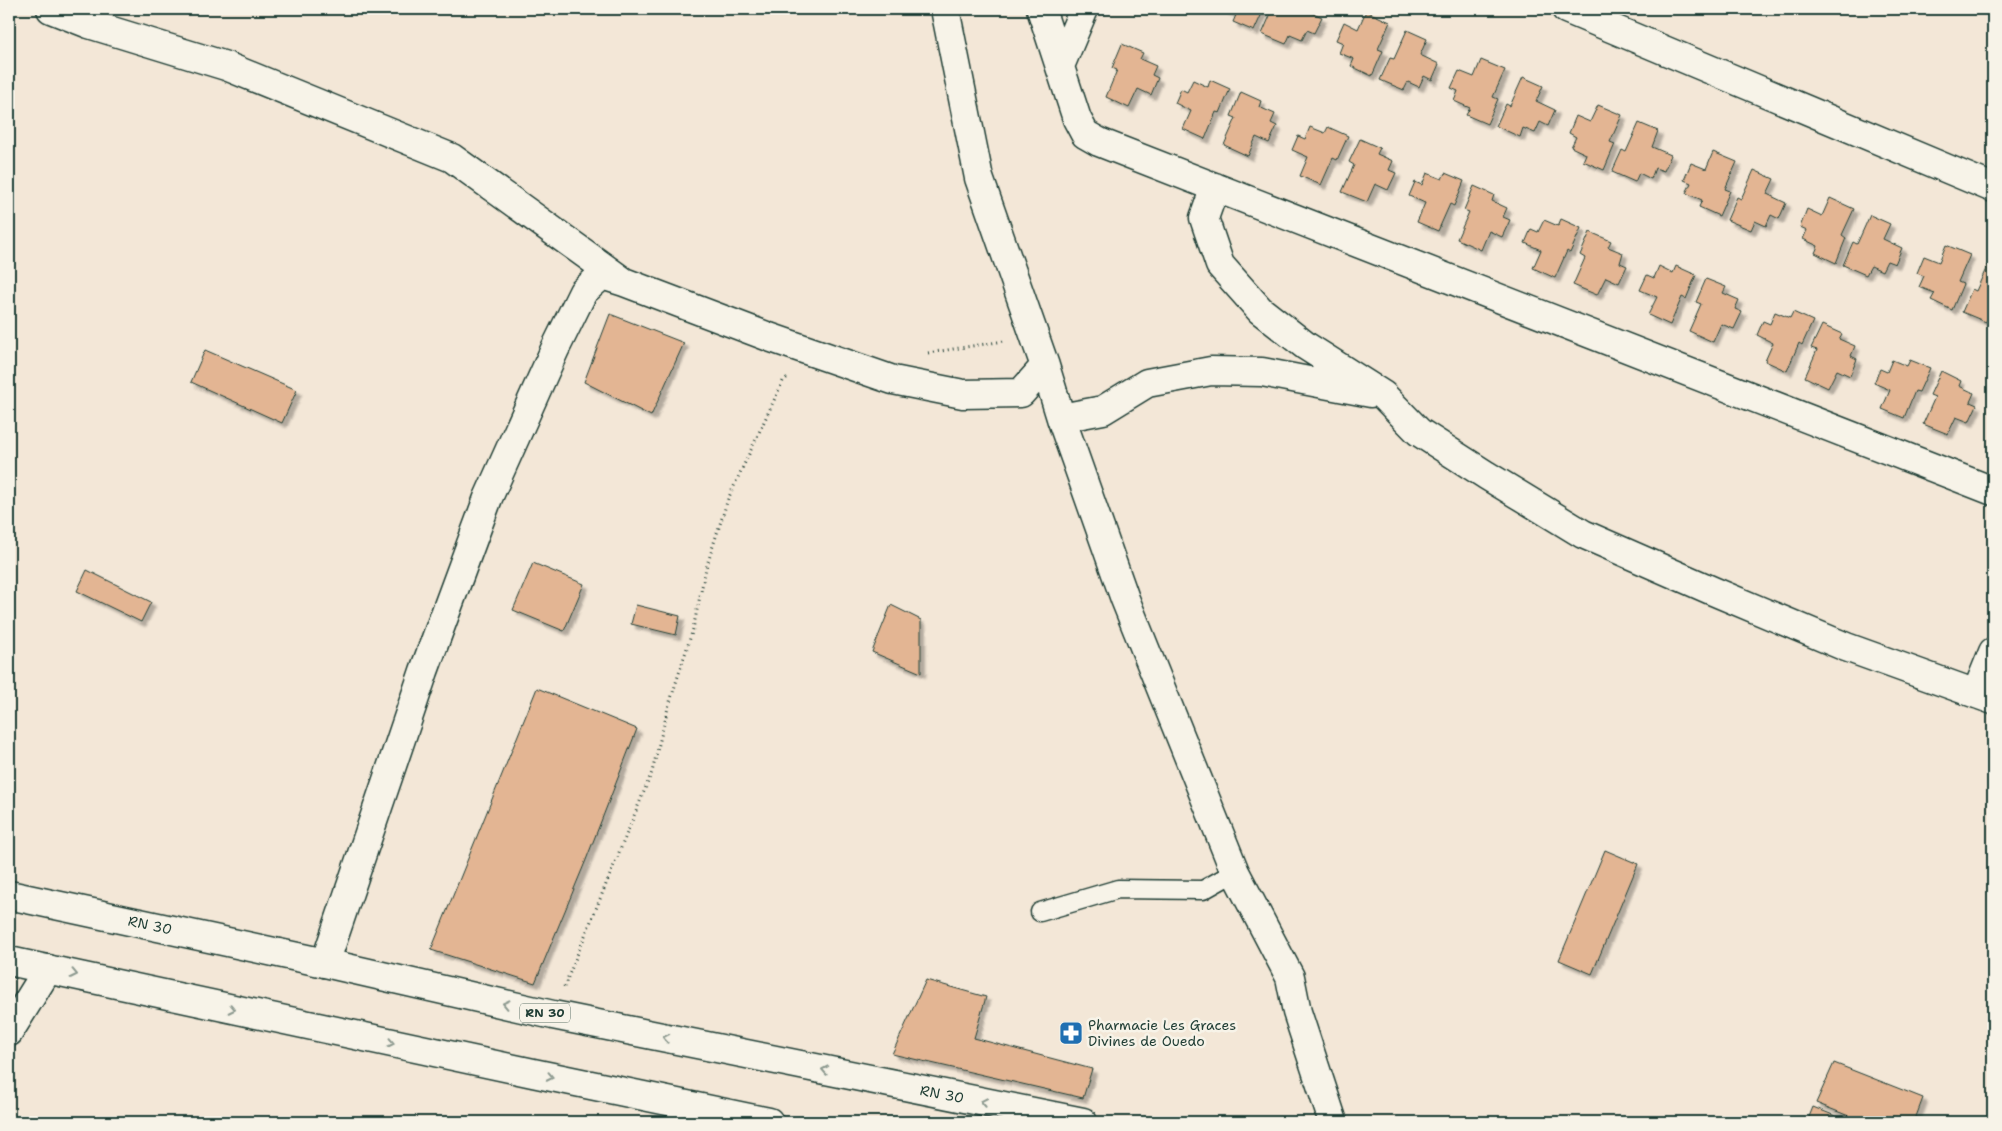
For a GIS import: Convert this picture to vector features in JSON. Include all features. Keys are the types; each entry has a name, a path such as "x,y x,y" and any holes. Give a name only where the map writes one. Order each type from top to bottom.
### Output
{"street":[{"path":"51,9 89,24 226,66 452,158 624,282"},
{"path":"945,9 979,178 1124,599 1190,755 1235,872 1290,977 1298,1012 1334,1122"},
{"path":"1040,9 1077,119 1085,134 1099,142 1993,491"},
{"path":"1060,66 1084,9"},
{"path":"1566,9 1993,188"},
{"path":"1215,187 1204,218 1220,266 1260,310 1306,346 1383,395 1419,432 1583,534 1713,592 1846,647 1985,696 1993,652"},
{"path":"325,963 424,672 492,490 555,348 583,292 602,275 769,337 893,380 963,394 1021,393 1045,366"},
{"path":"1061,418 1103,410 1148,383 1211,371 1262,372 1383,395"},
{"name":"RN 30","path":"9,895 325,963 553,1015 1083,1122"},
{"path":"9,960 769,1122"},
{"path":"9,1032 48,969"}],"lane":[{"path":"1040,912 1118,889 1203,890 1235,872"}],"path":[{"path":"920,354 1004,341 1029,320"},
{"path":"553,1015 652,772 668,708 693,629 706,568 728,499 783,381 790,374"}],"building":[{"path":"1223,9 1264,9 1254,31 1233,22 1236,15"},
{"path":"1278,9 1304,9 1322,17 1314,33 1307,30 1302,40 1290,35 1286,44 1262,34 1272,11 1277,13"},
{"path":"1366,11 1390,22 1378,49 1383,51 1372,76 1351,66 1354,59 1339,53 1343,43 1336,40 1344,22 1358,29"},
{"path":"1407,30 1427,39 1420,55 1439,64 1432,80 1424,76 1419,87 1408,82 1404,90 1380,80 1390,58 1394,59"},
{"path":"1122,44 1143,53 1140,59 1156,66 1152,75 1158,78 1151,95 1138,89 1129,108 1106,97 1117,70 1112,68"},
{"path":"1481,60 1505,70 1493,97 1498,99 1487,124 1466,115 1470,108 1454,101 1458,91 1451,88 1459,71 1474,77"},
{"path":"1523,77 1543,86 1536,101 1555,110 1548,126 1540,122 1535,133 1523,128 1520,137 1496,126 1506,104 1510,106"},
{"path":"1193,80 1208,87 1210,80 1230,89 1220,113 1216,112 1205,139 1183,129 1191,111 1175,103 1181,89 1187,92"},
{"path":"1241,92 1261,101 1259,107 1275,114 1271,123 1277,126 1269,143 1256,137 1248,156 1224,145 1236,118 1231,116"},
{"path":"1598,105 1622,115 1610,142 1615,144 1604,170 1583,161 1586,154 1571,147 1576,137 1569,133 1576,116 1590,122"},
{"path":"1639,123 1658,131 1652,147 1671,155 1664,171 1655,168 1651,179 1639,173 1635,182 1612,172 1622,150 1626,152"},
{"path":"1310,127 1325,133 1328,127 1348,136 1337,160 1333,158 1321,185 1300,176 1308,157 1292,150 1298,136 1305,139"},
{"path":"1360,139 1380,148 1377,154 1393,161 1389,170 1396,173 1388,190 1375,184 1367,202 1342,192 1354,165 1349,162"},
{"path":"1713,152 1737,162 1725,189 1730,191 1719,216 1699,207 1702,200 1686,193 1691,183 1684,180 1691,163 1706,169"},
{"path":"1754,170 1774,179 1767,194 1786,203 1779,219 1771,215 1766,226 1755,221 1751,230 1727,220 1737,197 1741,199"},
{"path":"1427,173 1442,179 1445,173 1464,181 1454,206 1450,204 1438,231 1417,222 1425,203 1409,196 1415,182 1422,185"},
{"path":"1474,186 1494,195 1492,201 1507,208 1503,217 1510,220 1502,237 1489,231 1481,250 1457,239 1469,212 1464,210"},
{"path":"1830,198 1854,209 1842,235 1846,238 1836,263 1815,253 1818,246 1803,239 1807,230 1800,227 1807,209 1822,216"},
{"path":"1870,215 1890,224 1883,239 1902,248 1895,264 1887,261 1882,271 1871,266 1866,275 1843,265 1853,242 1857,244"},
{"path":"1561,219 1581,228 1570,253 1567,251 1555,278 1533,268 1541,250 1525,243 1531,229 1538,232 1544,220 1558,226"},
{"path":"1590,232 1611,241 1608,247 1623,253 1620,263 1627,266 1619,283 1606,277 1597,295 1573,285 1585,258 1580,255"},
{"path":"1946,245 1970,255 1958,282 1963,284 1952,310 1931,300 1935,293 1919,287 1924,276 1917,273 1924,256 1939,262"},
{"path":"1989,262 1993,264 1993,315 1990,313 1986,322 1962,312 1972,289 1976,291"},
{"path":"1659,266 1673,273 1676,266 1696,275 1686,299 1682,297 1670,325 1648,315 1657,297 1640,290 1647,275 1654,278"},
{"path":"1706,279 1726,287 1723,293 1739,300 1735,309 1742,312 1734,329 1721,324 1713,342 1689,331 1701,304 1696,302"},
{"path":"1775,312 1790,318 1793,312 1813,321 1802,345 1799,343 1787,371 1765,361 1773,343 1757,335 1763,321 1770,324"},
{"path":"610,314 684,343 651,416 584,382"},
{"path":"1822,325 1842,334 1839,339 1855,346 1851,356 1857,359 1850,376 1837,370 1828,388 1805,377 1817,350 1811,348"},
{"path":"205,350 297,390 282,423 191,382"},
{"path":"1892,360 1907,366 1910,360 1930,368 1919,392 1915,391 1904,418 1882,409 1890,390 1874,383 1880,369 1887,372"},
{"path":"1941,371 1961,381 1959,386 1974,393 1970,402 1977,405 1969,422 1956,417 1948,434 1923,424 1935,397 1930,395"},
{"path":"533,563 584,584 564,631 513,610"},
{"path":"87,570 151,602 141,622 77,591"},
{"path":"636,605 680,616 676,635 631,624"},
{"path":"891,605 921,620 921,673 872,652"},
{"path":"537,688 637,729 535,983 431,950"},
{"path":"1605,850 1638,864 1592,974 1559,960"},
{"path":"926,980 986,997 974,1038 1092,1069 1083,1098 892,1054"},
{"path":"1834,1063 1923,1098 1914,1122 1864,1122 1816,1103"},
{"path":"1813,1107 1843,1119 1841,1122 1807,1122"}],"place":[{"name":"Pharmacie Les Graces Divines de Ouedo","path":"1071,1033"}]}
